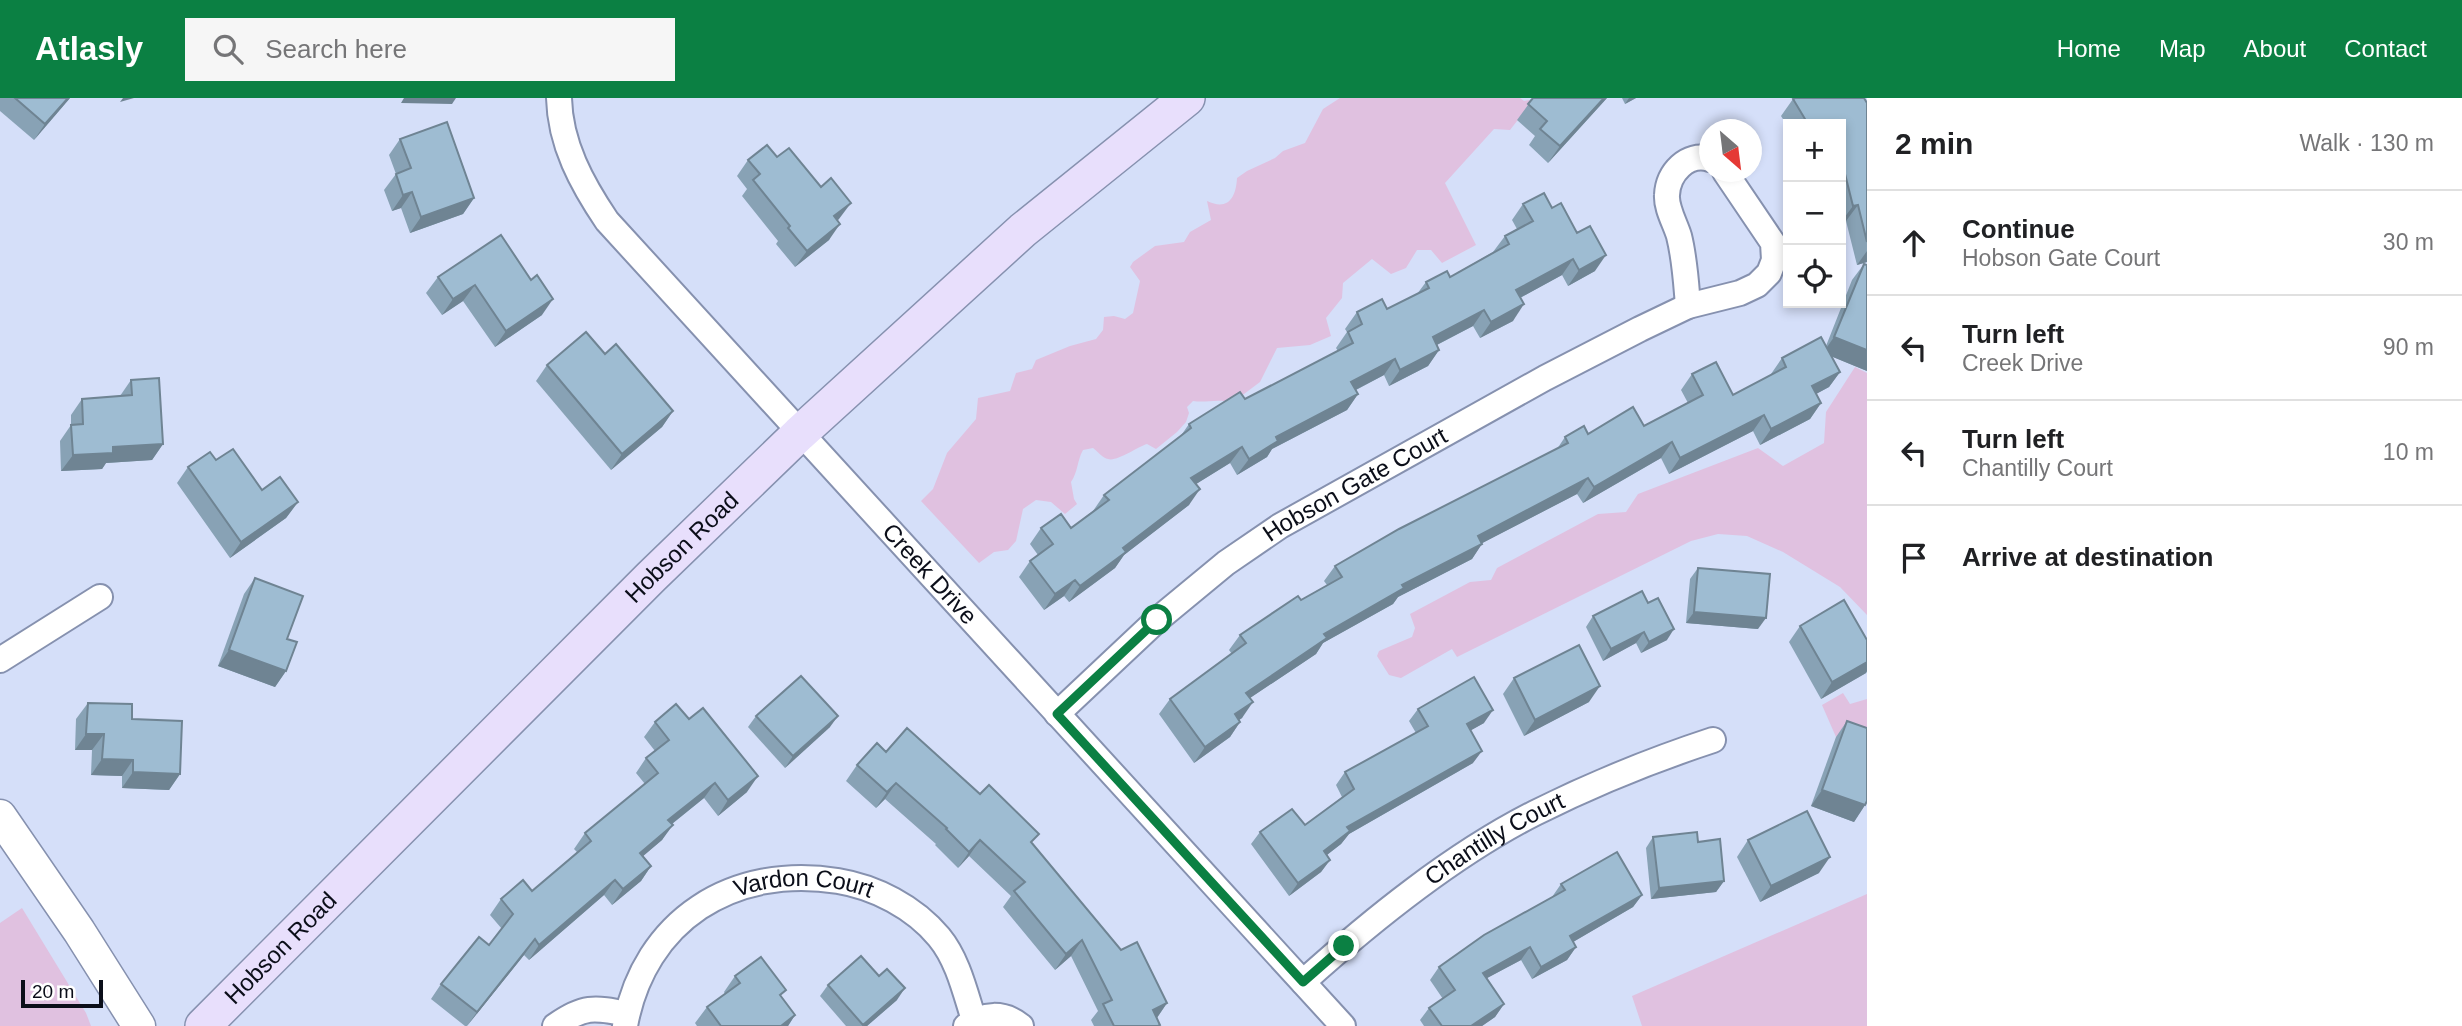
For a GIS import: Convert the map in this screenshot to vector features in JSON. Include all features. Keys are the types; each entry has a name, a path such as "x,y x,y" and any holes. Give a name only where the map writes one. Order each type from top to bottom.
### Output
{"main road":[{"name":"Hobson Road","path":"204,1026 652,577 799,434 1023,230 1187,98"}],"street":[{"name":"Creek Drive","path":"559,98 564,136 570,156 586,190 607,221 1343,1026"},
{"path":"1688,306 1685,264 1667,198 1669,182 1679,167 1689,159 1699,156"},
{"name":"Hobson Gate Court","path":"1057,714 1157,620 1226,563 1280,526 1545,378 1688,306 1741,293 1757,285 1769,273 1774,260 1773,243 1732,182"},
{"path":"0,660 100,597"},
{"name":"Chantilly Court","path":"1303,982 1344,946 1469,852 1534,814 1661,757 1713,740"},
{"path":"0,816 79,930 139,1026"},
{"name":"Vardon Court","path":"555,1026 574,1013 602,1009 626,1020 630,998 646,963 663,940 688,916 710,901 738,888 771,879 797,877 863,885 917,916 936,933 950,953 970,1023 987,1016 1001,1016 1021,1026"}],"shaded area":[{"path":"1340,98 1529,100 1531,103 1510,130 1494,129 1445,183 1476,245 1442,263 1431,250 1417,250 1406,268 1391,274 1372,259 1343,283 1342,298 1326,318 1331,336 1310,345 1277,348 1260,382 1232,403 1193,401 1187,407 1189,413 1186,422 1156,449 1147,444 1112,459 1104,457 1093,448 1083,450 1071,482 1077,504 1065,514 1051,502 1036,500 1023,509 1016,541 1008,550 994,552 979,563 921,501 933,489 947,453 976,419 978,398 1010,391 1016,373 1032,369 1036,360 1096,339 1103,330 1104,317 1125,319 1133,313 1140,281 1130,267 1133,262 1155,246 1184,242 1190,232 1211,220 1207,201 1220,204 1230,201 1237,178 1283,151 1305,143 1323,109"},
{"path":"1855,367 1867,373 1867,615 1840,587 1783,552 1747,536 1718,534 1691,541 1457,657 1452,649 1401,678 1389,675 1377,656 1379,651 1412,637 1415,628 1410,614 1470,582 1491,580 1497,568 1598,514 1626,512 1638,494 1758,448 1783,466 1824,443 1826,412"},
{"path":"1843,693 1850,704 1867,699 1867,731 1844,731 1836,737 1822,705"},
{"path":"1867,894 1867,1026 1642,1026 1632,996"},
{"path":"22,908 86,1013 91,1026 0,1026 0,923"}],"building":[{"path":"15,98 68,98 45,124"},
{"path":"1533,98 1604,98 1560,146 1540,129 1547,121 1528,104"},
{"path":"1864,98 1867,103 1867,242 1858,205 1853,206 1846,178 1846,119 1805,119 1793,99"},
{"path":"447,122 474,198 421,217 412,192 403,195 396,174 411,168 400,139"},
{"path":"767,145 777,157 789,148 821,187 831,178 851,203 834,216 840,224 807,251 753,180 760,174 748,160"},
{"path":"1544,193 1552,208 1561,203 1577,233 1590,226 1606,255 1579,270 1573,259 1516,290 1524,304 1491,322 1484,310 1433,337 1439,350 1400,370 1395,359 1351,382 1358,394 1276,437 1278,441 1249,459 1242,447 1191,478 1200,489 1123,548 1126,552 1080,586 1075,580 1055,594 1030,561 1053,544 1041,528 1061,514 1071,528 1109,500 1104,495 1191,428 1189,424 1240,392 1245,399 1353,343 1348,332 1362,324 1357,312 1382,299 1387,309 1429,288 1426,282 1447,271 1450,277 1509,244 1505,236 1533,221 1523,204"},
{"path":"501,235 531,280 537,275 553,299 506,331 475,285 453,299 438,277"},
{"path":"1864,264 1867,265 1867,350 1834,337"},
{"path":"586,332 605,354 616,344 673,411 622,454 547,365"},
{"path":"1821,337 1840,372 1812,386 1821,403 1771,429 1764,415 1680,458 1672,442 1594,487 1588,478 1478,536 1482,544 1402,585 1404,588 1324,634 1327,638 1246,693 1253,702 1235,714 1240,722 1205,747 1170,699 1246,643 1240,635 1298,596 1301,600 1342,577 1335,566 1399,529 1568,443 1565,437 1584,426 1588,434 1633,407 1644,426 1703,395 1692,374 1716,362 1733,395 1786,367 1782,358"},
{"path":"159,378 163,444 113,447 113,453 73,455 71,425 83,424 82,399 132,395 131,380"},
{"path":"233,449 262,490 280,477 298,502 241,542 188,467 210,452 216,460"},
{"path":"1698,568 1770,574 1766,618 1694,612"},
{"path":"255,578 303,596 287,639 297,642 286,671 229,650"},
{"path":"1642,591 1648,603 1658,598 1674,629 1649,642 1644,632 1611,649 1593,616"},
{"path":"1844,600 1867,640 1867,662 1832,682 1800,626"},
{"path":"1579,645 1600,686 1535,720 1514,678"},
{"path":"801,676 838,716 793,756 756,716"},
{"path":"1474,677 1493,710 1467,724 1482,751 1347,827 1350,831 1324,851 1330,860 1298,883 1260,832 1292,809 1305,825 1354,789 1345,772 1428,726 1418,709"},
{"path":"88,703 132,704 132,719 182,721 180,774 133,772 133,760 102,759 104,734 86,734"},
{"path":"676,704 689,719 703,708 758,776 728,800 715,783 668,820 673,825 640,853 651,866 623,889 615,880 539,945 535,939 477,1012 441,984 479,937 489,945 513,914 501,899 523,880 532,891 591,841 585,833 658,773 646,758 669,740 655,722"},
{"path":"1847,721 1867,728 1865,805 1822,790"},
{"path":"907,728 980,794 989,785 1039,834 1031,842 1121,950 1137,942 1167,1003 1153,1010 1160,1025 1114,1026 1103,1004 1112,1000 1082,940 1066,954 1014,891 1025,882 980,840 969,852 947,828 896,783 887,792 857,765 877,743 886,752"},
{"path":"1807,811 1830,857 1771,886 1748,840"},
{"path":"1697,832 1698,842 1720,839 1724,881 1659,888 1653,837"},
{"path":"1617,852 1642,895 1570,936 1576,947 1541,967 1530,947 1483,973 1504,1004 1471,1026 1442,1026 1429,1008 1455,990 1439,967 1484,935 1565,890 1561,884"},
{"path":"861,956 879,976 887,969 905,988 863,1025 828,985"},
{"path":"761,957 786,990 780,995 795,1015 781,1026 721,1026 707,1007 740,983 735,976"}],"route":[{"path":"1157,620 1057,714 1303,982 1344,946"}]}
